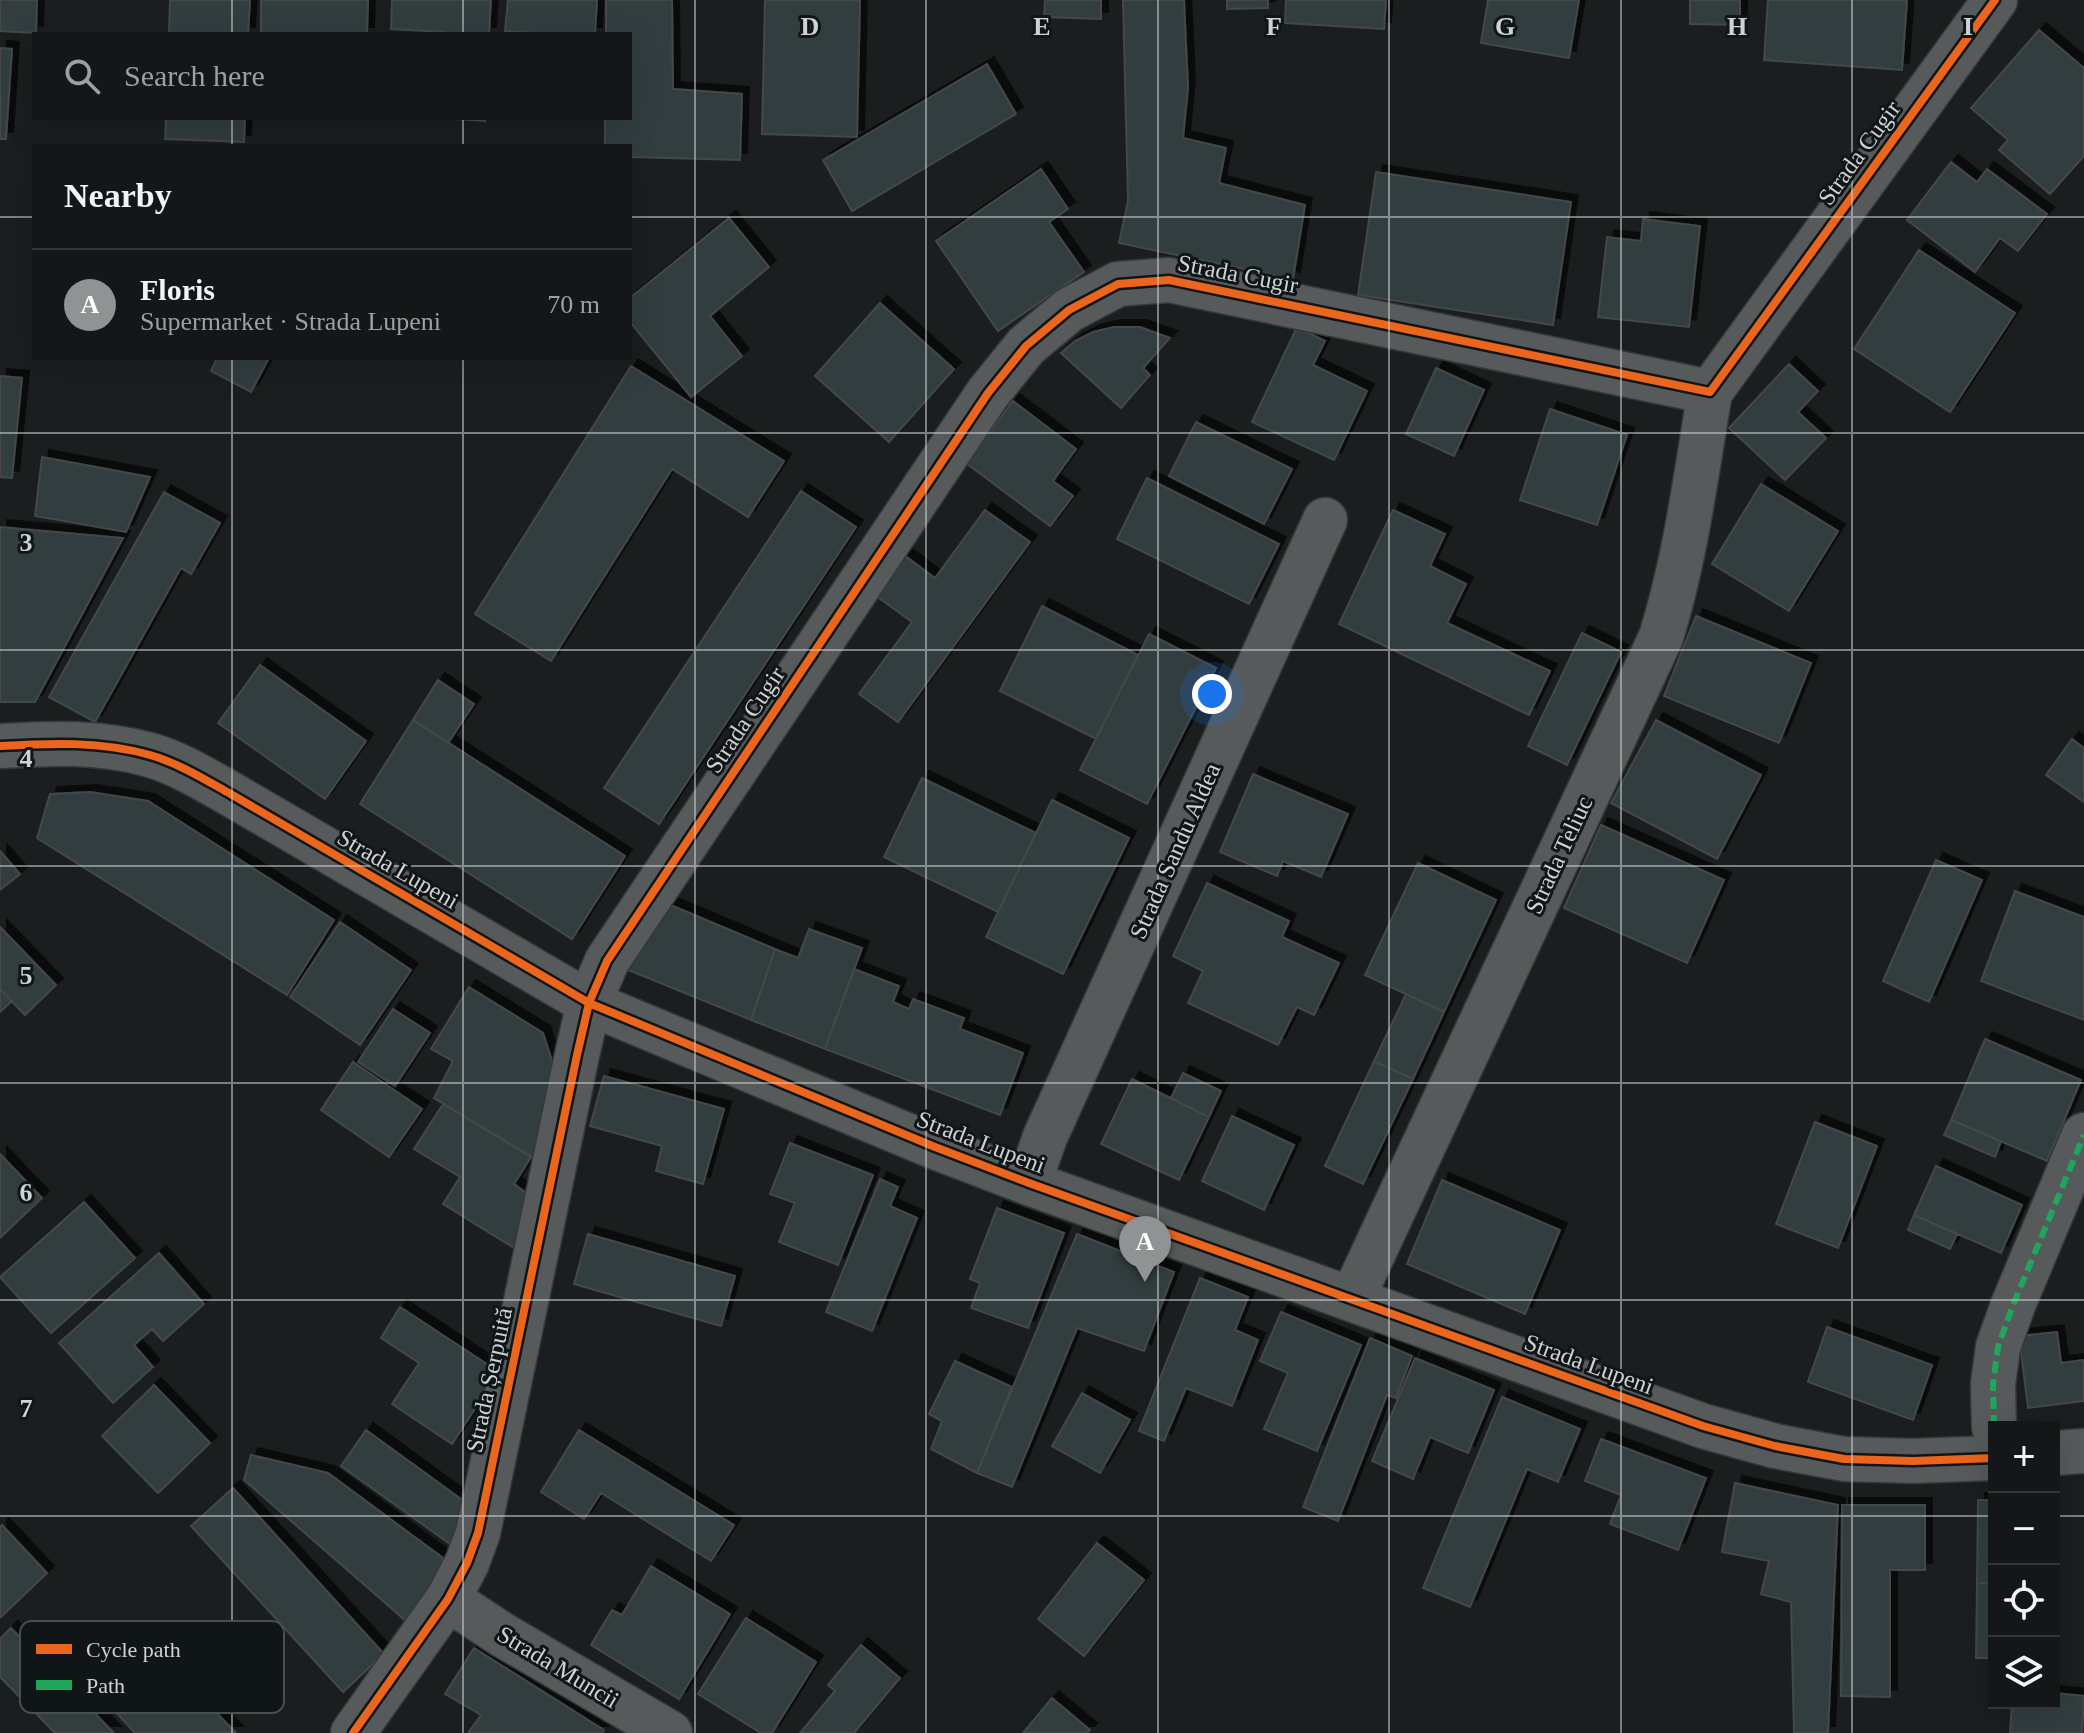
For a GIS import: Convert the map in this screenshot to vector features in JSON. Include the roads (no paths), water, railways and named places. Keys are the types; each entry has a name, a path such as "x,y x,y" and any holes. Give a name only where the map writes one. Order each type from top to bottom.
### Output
{"street":[{"name":"Strada Cugir","path":"589,1003 607,961 988,393 1026,346 1069,310 1118,284 1169,280 1710,392 1995,0"},
{"name":"Strada Teliuc","path":"1352,1299 1661,637 1681,564 1710,392"},
{"name":"Strada Sandu Aldea","path":"1029,1183 1045,1137 1325,520"},
{"name":"Strada Lupeni","path":"0,746 49,743 104,746 151,755 186,769 589,1003 1029,1183 1703,1426 1775,1446 1844,1459 1988,1458"},
{"name":"Strada Șerpuită","path":"353,1733 448,1599 467,1563 478,1533 589,1003"},
{"path":"1994,1421 1993,1384 1998,1347 2084,1135"},
{"path":"2060,1453 2084,1451"},
{"name":"Strada Muncii","path":"448,1599 501,1634 670,1733"}],"place":[{"name":"Floris","path":"1145,1282"}]}
